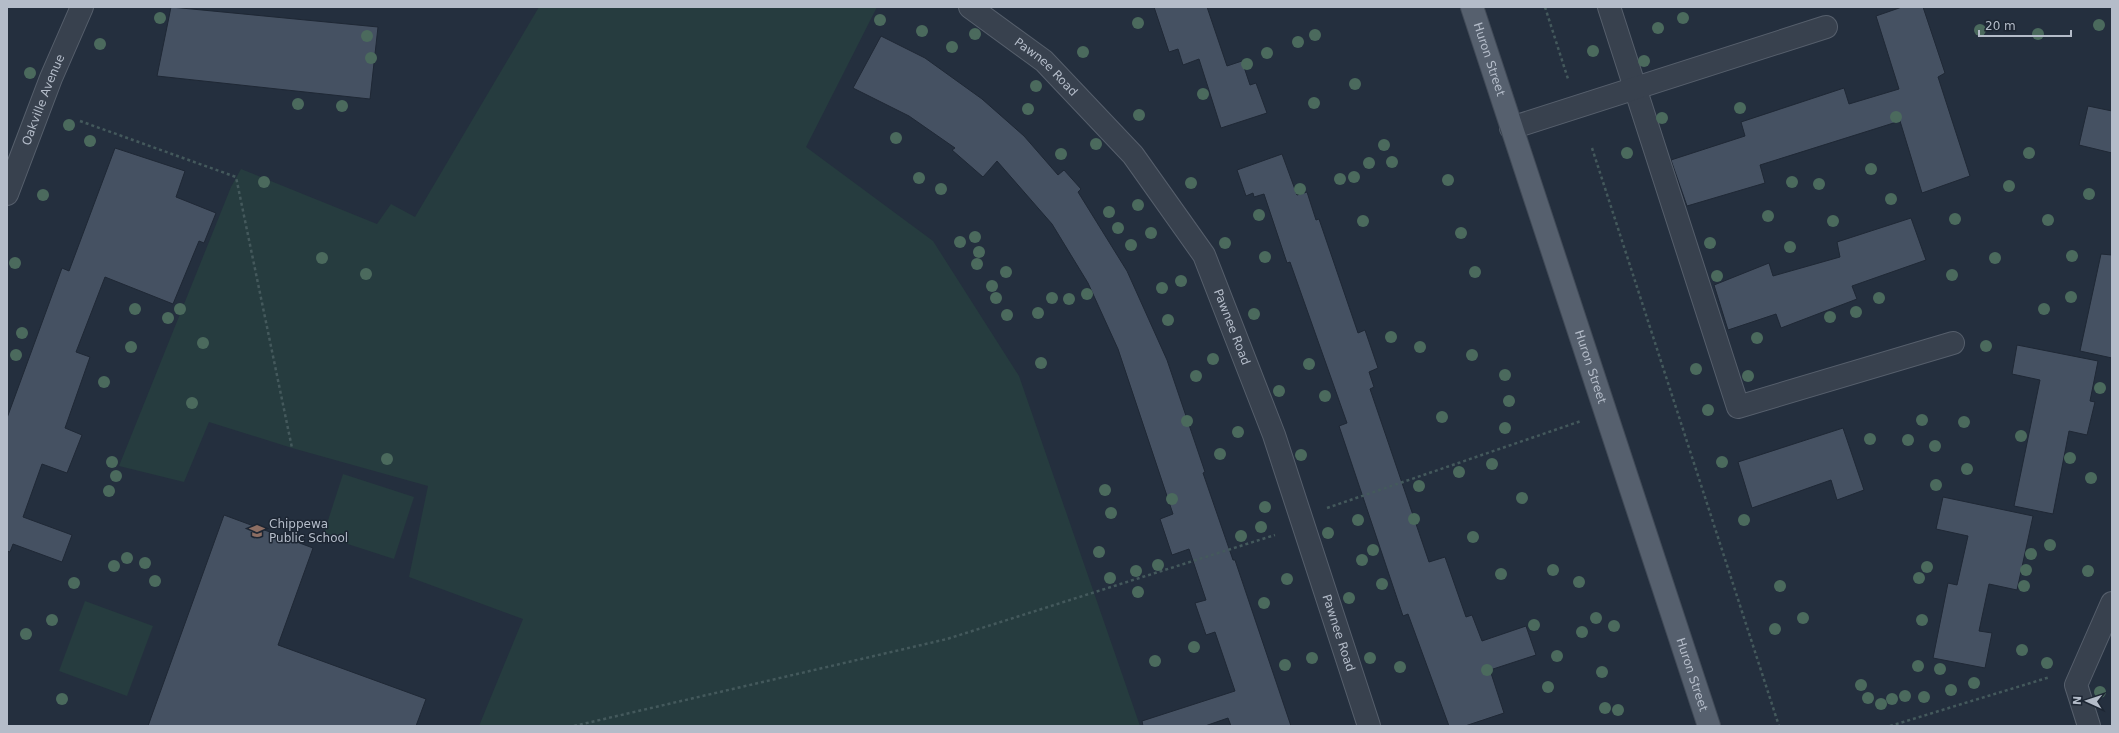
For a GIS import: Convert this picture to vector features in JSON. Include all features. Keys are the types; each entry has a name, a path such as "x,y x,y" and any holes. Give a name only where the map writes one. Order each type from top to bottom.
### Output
{"main road":[{"name":"Huron Street","path":"1472,7 1709,726"}],"street":[{"name":"Oakville Avenue","path":"7,194 51,78 82,7"},
{"name":"Pawnee Road","path":"970,7 1044,61 1133,155 1204,255 1274,435 1369,726"},
{"path":"1609,7 1738,407 1953,342"},
{"path":"1511,128 1826,27"},
{"path":"2089,726 2076,685 2112,603"}],"path":[{"path":"1545,7 1568,79"},
{"path":"80,121 236,178 292,448"},
{"path":"1592,148 1779,726"},
{"path":"1326,508 1581,421"},
{"path":"574,726 947,639 1275,535"},
{"path":"1890,726 2052,676"}],"green space":[{"path":"539,7 877,7 806,147 933,241 1019,376 1140,726 479,726 523,619 409,577 428,486 292,448 209,422 184,482 119,466 231,187 241,169 377,224 391,204 415,217"},
{"path":"343,474 414,497 394,559 323,536"},
{"path":"85,601 153,626 127,696 59,671"}],"building":[{"path":"171,7 378,27 370,99 157,76"},
{"path":"1154,7 1207,7 1227,66 1242,61 1250,85 1256,83 1267,113 1221,128 1199,59 1183,65 1178,49 1169,52"},
{"path":"1902,7 1923,7 1945,73 1938,77 1970,176 1922,193 1900,121 1760,165 1765,183 1687,206 1671,160 1745,136 1741,122 1844,88 1849,104 1899,89 1876,16"},
{"path":"881,36 925,58 982,99 1024,136 1058,175 1064,170 1081,189 1078,192 1127,271 1167,360 1205,472 1203,473 1233,560 1235,560 1291,726 1231,726 1228,718 1205,726 1143,726 1142,721 1235,691 1215,632 1206,635 1195,603 1206,600 1189,549 1172,555 1160,519 1173,514 1118,349 1088,283 1052,224 997,161 983,177 952,150 955,148 909,116 853,88"},
{"path":"2088,106 2112,111 2112,153 2079,145"},
{"path":"115,148 185,171 176,197 216,213 204,243 199,241 173,304 105,277 76,352 90,357 65,428 82,435 67,473 42,464 23,517 72,535 62,562 13,544 10,552 7,551 7,418 62,268 69,271"},
{"path":"1282,154 1297,195 1307,192 1316,220 1319,219 1358,333 1365,330 1378,368 1369,372 1374,387 1370,389 1429,562 1445,557 1466,617 1472,615 1482,641 1526,626 1536,655 1490,670 1504,713 1465,726 1449,726 1408,614 1403,616 1339,426 1347,423 1290,262 1287,263 1264,194 1254,197 1253,193 1246,196 1237,170"},
{"path":"1911,218 1926,260 1852,286 1857,299 1781,328 1776,314 1728,330 1714,285 1769,263 1773,276 1840,257 1837,242"},
{"path":"2101,254 2112,255 2112,358 2080,351"},
{"path":"2017,345 2098,361 2090,401 2095,402 2087,435 2069,431 2053,514 2014,506 2040,380 2012,374"},
{"path":"1843,428 1864,490 1837,500 1831,480 1752,508 1738,462"},
{"path":"1943,497 2033,516 2017,590 1989,584 1979,631 1992,633 1985,668 1933,658 1948,583 1957,585 1968,536 1936,529"},
{"path":"224,515 313,548 278,645 426,699 416,726 148,726"}],"place":[{"name":"Chippewa Public School","path":"257,531"}]}
